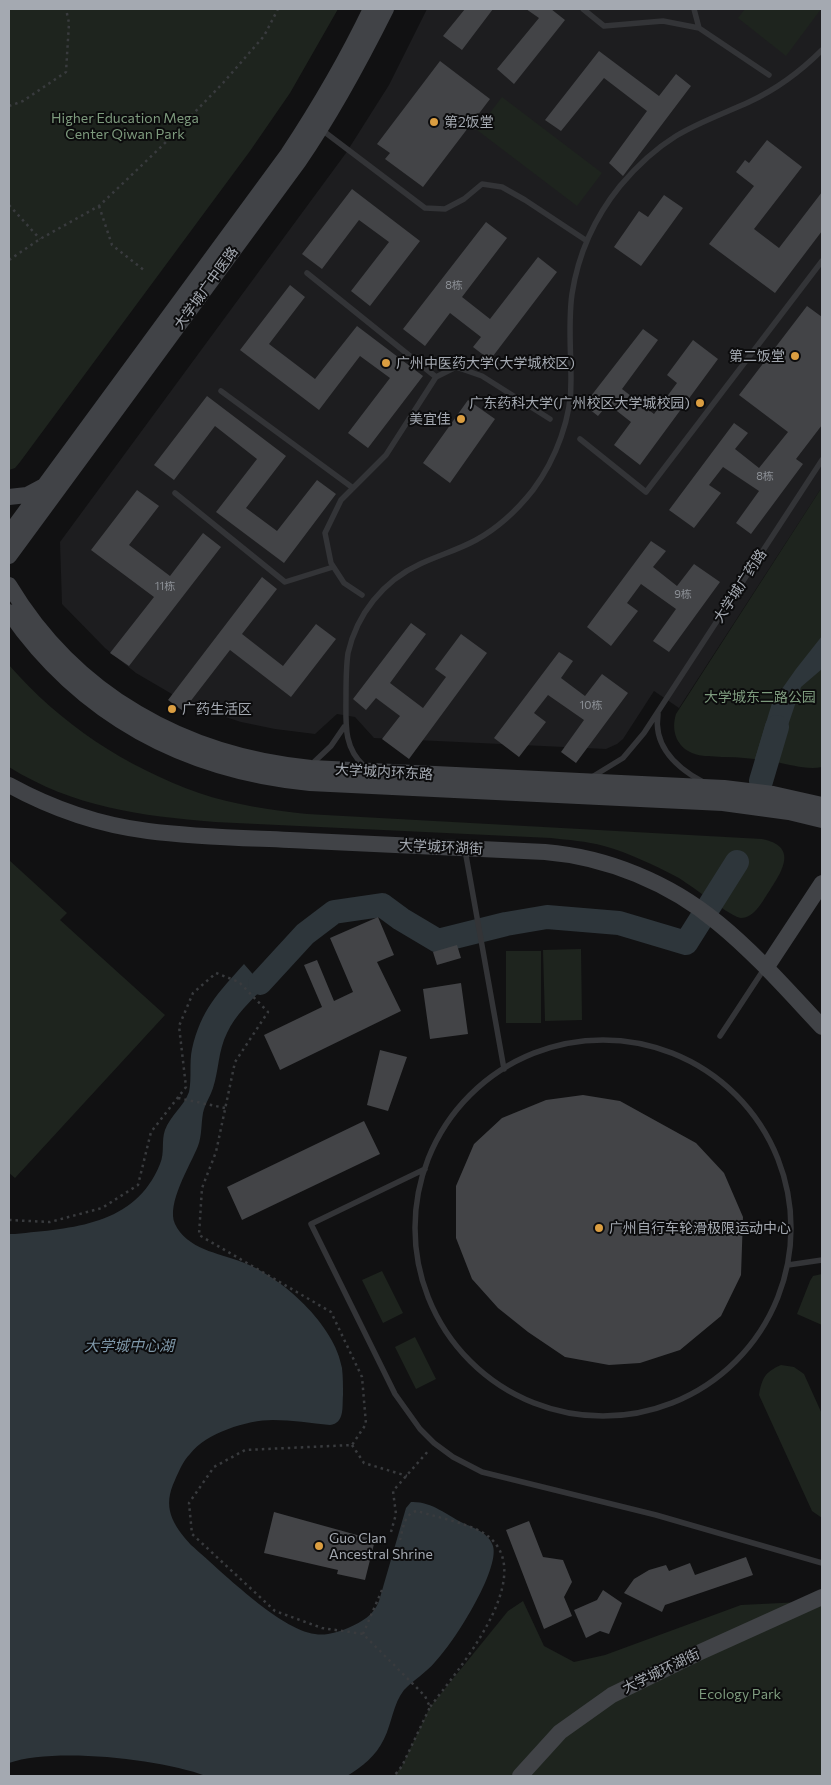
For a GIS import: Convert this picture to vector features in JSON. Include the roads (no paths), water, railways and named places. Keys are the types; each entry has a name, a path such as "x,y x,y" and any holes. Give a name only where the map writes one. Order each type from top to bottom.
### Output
{"main road":[{"name":"大学城广中医路","path":"9,534 288,154 347,57 371,9"},
{"name":"大学城广中医路","path":"9,556 283,184 320,129 359,63 386,9"},
{"path":"9,497 27,495 44,486"},
{"name":"大学城内环东路","path":"9,585 45,637 95,684 133,711 159,726 215,750 281,765 717,788 773,794 822,804"},
{"name":"大学城内环东路","path":"9,612 34,646 52,665 85,696 106,711 138,731 182,753 210,764 236,771 279,780 310,783 723,803 780,810 822,820"},
{"name":"大学城环湖街","path":"9,785 43,802 75,814 110,824 148,831 216,837 561,853 596,860 642,877 695,906 718,922 766,968 822,1027"},
{"path":"766,968 822,883"},
{"name":"大学城环湖街","path":"520,1776 560,1732 612,1695 696,1654 822,1597"}],"lane":[{"path":"583,9 604,26 663,21 700,28 769,75"},
{"path":"694,9 700,28"},
{"path":"370,771 360,763 353,752 347,739 345,726 348,655 357,627 373,600 396,578 409,569 460,548 495,527 528,496 548,465 560,438 570,402 572,380 570,330 572,294 580,260 599,217 619,188 661,146 691,127 771,91 798,72 822,50"},
{"path":"320,129 425,208 445,209 464,198 482,184 502,187 587,241"},
{"path":"580,439 646,492 822,261"},
{"path":"307,273 436,377"},
{"path":"362,594 344,584 330,563 325,533 341,500 386,455 436,377 456,367 482,376 550,420"},
{"path":"221,391 352,488"},
{"name":"大学城广药路","path":"578,781 598,774 623,758 638,742 822,460"},
{"path":"175,493 285,582 333,567"},
{"path":"658,712 657,719 660,738 664,749 671,759 687,773 717,788"},
{"path":"305,767 324,755 337,740 345,726"},
{"path":"464,848 504,1069"},
{"path":"720,1036 766,968"},
{"path":"606,1040 634,1043 662,1050 688,1060 712,1074 734,1092 752,1113 768,1137 778,1158 787,1185 791,1237 788,1265 778,1296 760,1332 737,1360 702,1387 673,1402 630,1414 610,1416 586,1415 546,1407 510,1391 480,1371 455,1344 436,1315 423,1284 416,1245 416,1209 425,1169 437,1140 455,1113 474,1092 504,1069 528,1056 550,1048 574,1043 606,1040"},
{"path":"425,1169 310,1224 395,1394 412,1421 434,1443 460,1462 482,1472 656,1515 822,1563"},
{"path":"788,1265 822,1260"}],"water":[{"path":"822,636 822,669 801,687 777,758 755,759 772,703"},
{"name":"大学城中心湖","path":"244,964 264,987 239,1014 230,1026 224,1040 215,1081 203,1113 199,1142 176,1196 173,1216 180,1232 195,1245 257,1269 274,1279 304,1304 329,1335 337,1352 342,1368 342,1409 340,1418 335,1424 287,1420 251,1422 228,1429 206,1440 183,1463 171,1490 169,1507 171,1515 179,1530 191,1545 233,1583 285,1622 315,1634 328,1634 348,1628 363,1620 374,1611 379,1601 406,1508 411,1502 432,1506 485,1534 493,1546 493,1557 489,1572 473,1606 453,1640 431,1666 400,1695 387,1733 377,1751 363,1765 347,1776 206,1776 163,1765 108,1757 52,1756 29,1758 9,1763 9,1234 79,1226 100,1220 118,1212 135,1200 149,1185 160,1164 165,1130 189,1092 192,1049 200,1023 218,993"}],"waterway":[{"path":"761,781 777,727"},
{"path":"260,983 305,934 334,912 382,905 401,919 438,941 506,924 547,917 619,923 686,943 737,862"}],"place":[{"name":"第2饭堂","path":"434,122"},
{"name":"第二饭堂","path":"795,356"},
{"name":"广州中医药大学(大学城校区)","path":"386,363"},
{"name":"广东药科大学(广州校区大学城校园)","path":"700,403"},
{"name":"美宜佳","path":"461,419"},
{"name":"广药生活区","path":"172,709"},
{"name":"广州自行车轮滑极限运动中心","path":"599,1228"},
{"name":"Guo Clan Ancestral Shrine","path":"319,1546"}],"park label":[{"name":"Higher Education Mega Center Qiwan Park","path":"125,126"},
{"name":"大学城东二路公园","path":"760,697"},
{"name":"Ecology Park","path":"740,1694"}]}
